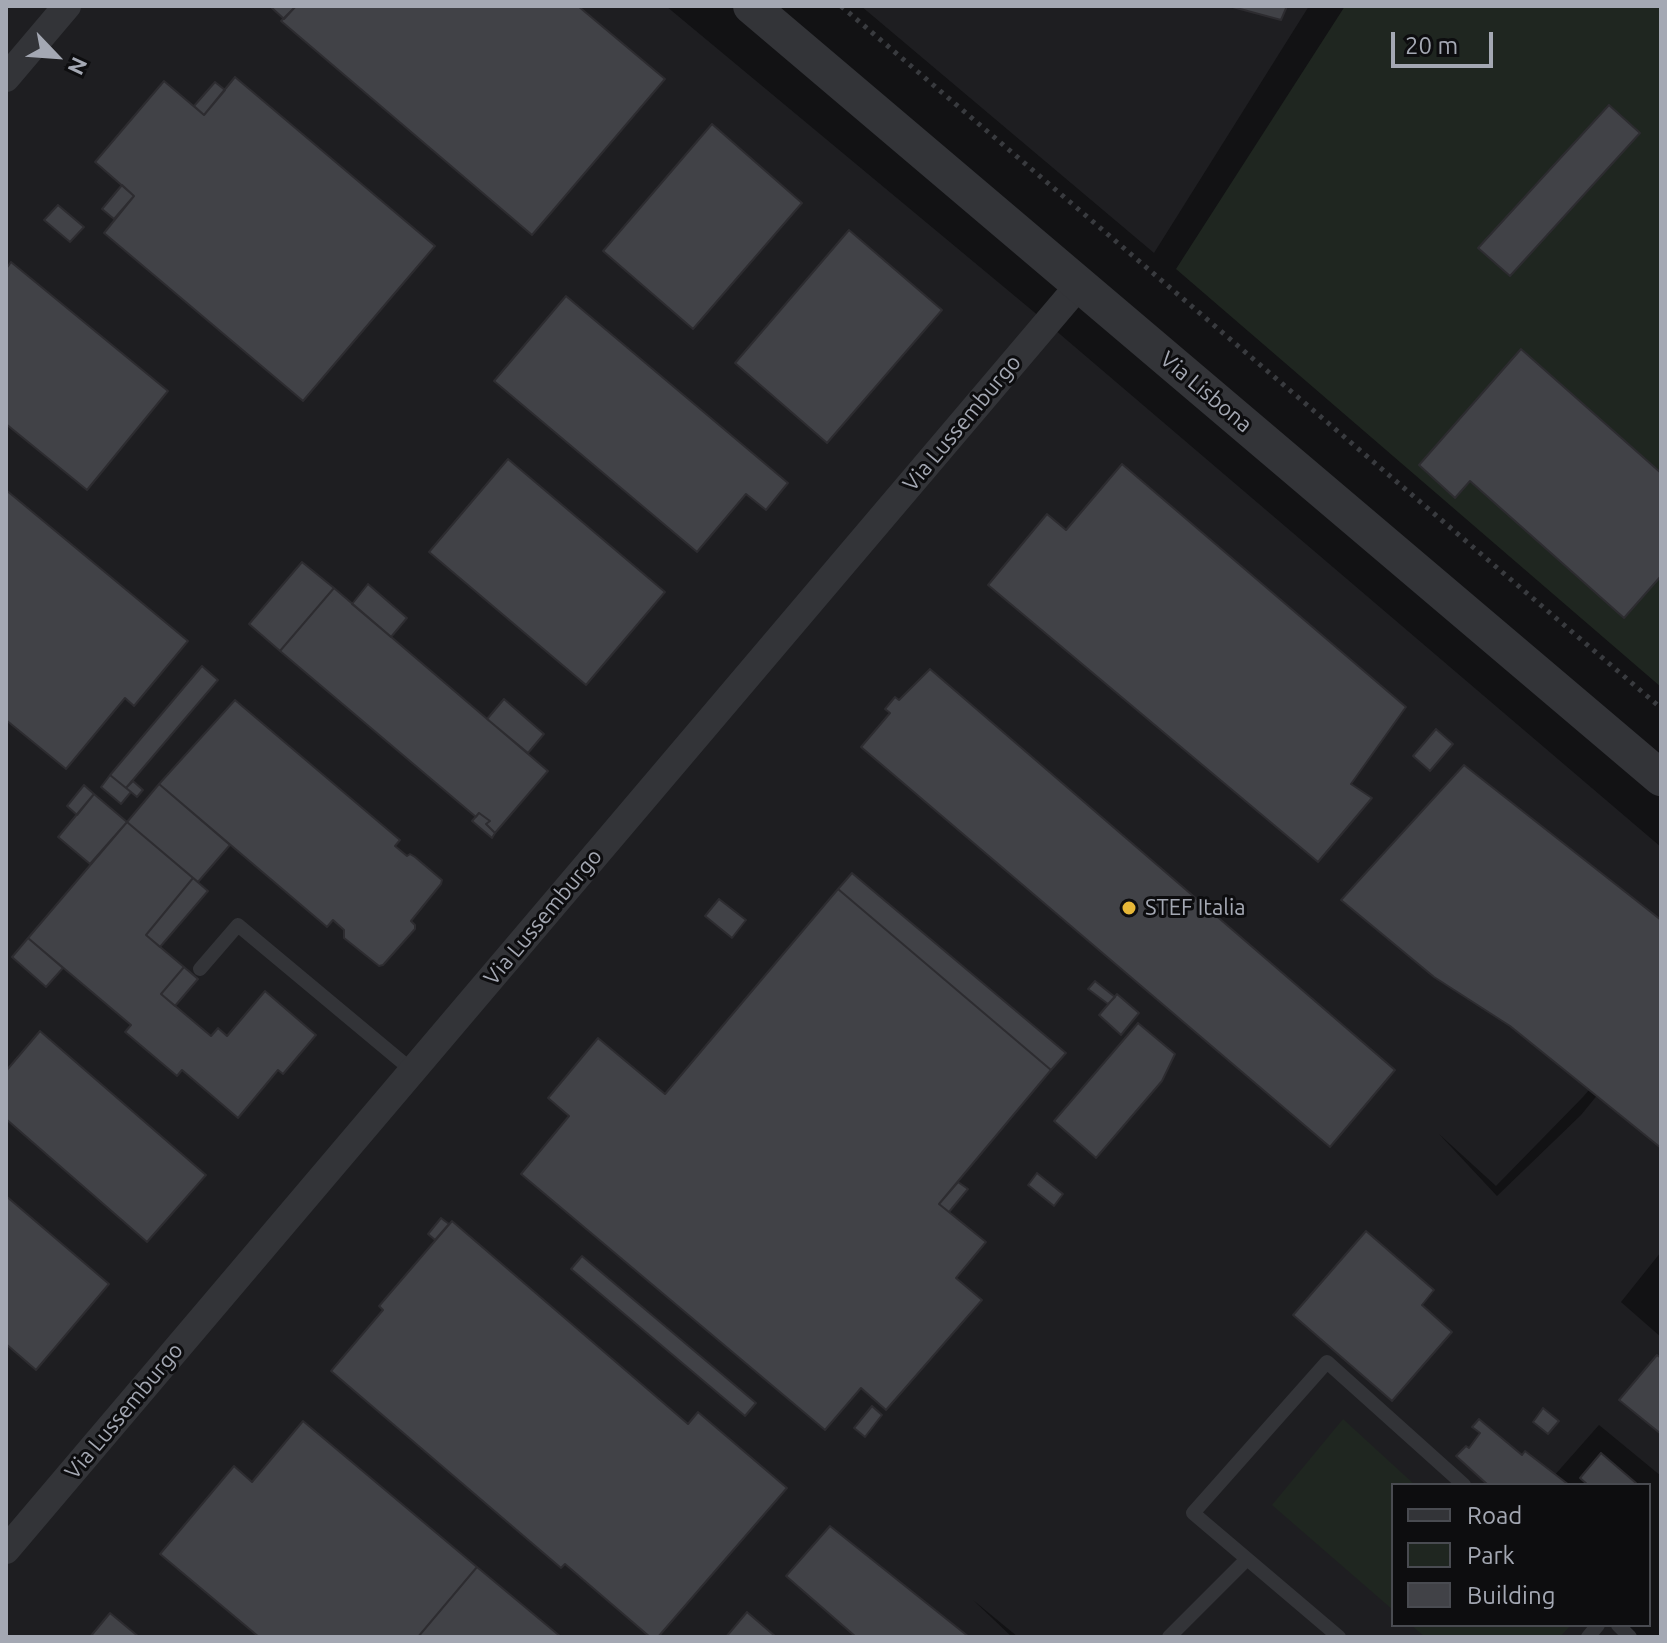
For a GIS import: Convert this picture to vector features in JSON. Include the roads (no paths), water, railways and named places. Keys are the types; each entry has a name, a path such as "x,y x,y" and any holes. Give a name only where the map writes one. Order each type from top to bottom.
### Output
{"street":[{"path":"6,78 67,6"},
{"name":"Via Lisbona","path":"751,6 1661,778"},
{"name":"Via Lussemburgo","path":"6,1550 1080,284"}],"lane":[{"path":"200,969 238,925 413,1071"},
{"path":"1339,1637 1193,1513 1327,1362 1462,1483"},
{"path":"1169,1637 1247,1559"}],"place":[{"name":"STEF Italia","path":"1129,908"}]}
